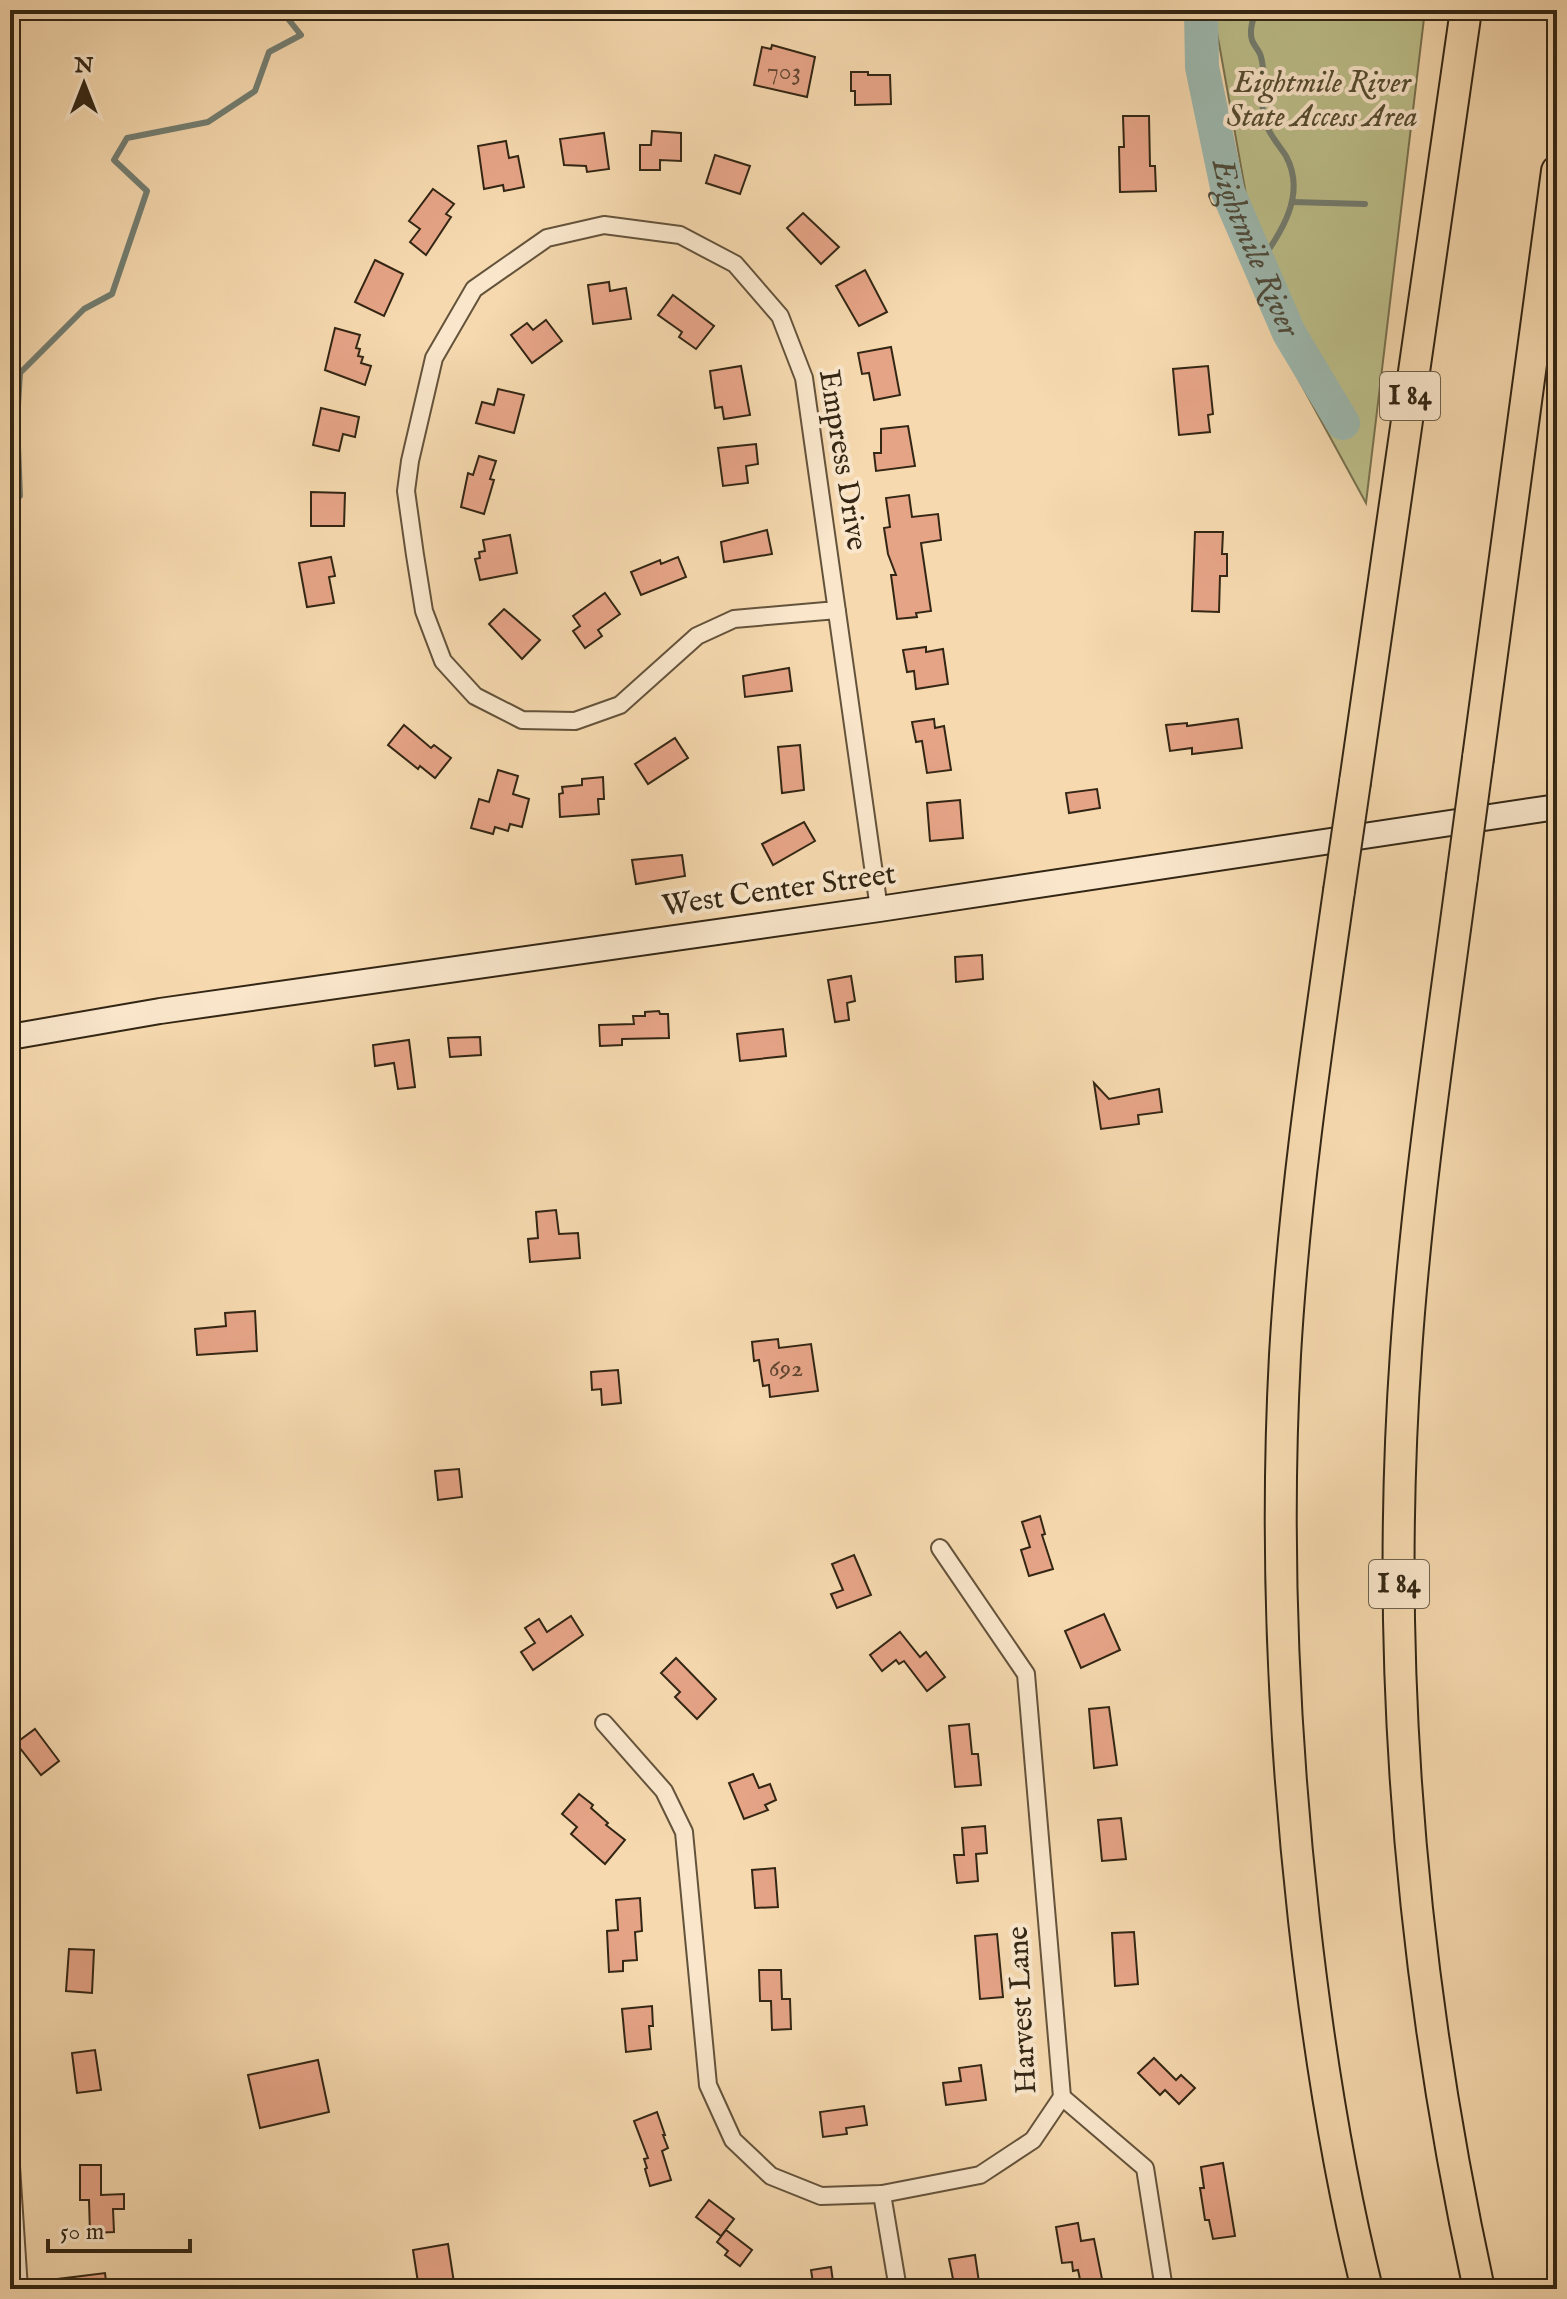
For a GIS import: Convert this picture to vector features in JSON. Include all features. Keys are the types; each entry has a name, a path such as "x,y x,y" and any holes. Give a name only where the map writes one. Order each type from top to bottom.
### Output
{"highway":[{"name":"I 84","path":"1367,2289 1335,2133 1309,1959 1289,1768 1281,1561 1281,1458 1293,1251 1304,1150 1466,10"},
{"name":"I 84","path":"1479,2289 1451,2154 1423,1960 1404,1758 1399,1559 1405,1369 1413,1260 1557,171"}],"street":[{"name":"Empress Drive","path":"837,610 734,619 697,636 620,705 575,721 522,720 475,696 443,661 424,611 406,491 434,358 474,289 547,238 604,225 680,235 735,264 780,316 804,378 837,610 879,909"},
{"name":"West Center Street","path":"10,1037 160,1011 879,909 1557,807"},
{"name":"Harvest Lane","path":"604,1723 664,1791 684,1832 708,2085 733,2140 771,2176 821,2196 882,2194 980,2175 1033,2140 1062,2097 1026,1674 940,1548"},
{"path":"1062,2097 1145,2168 1164,2289"},
{"path":"10,2151 19,2289"},
{"path":"882,2194 898,2289"}],"green space":[{"name":"Eightmile River State Access Area","path":"1213,10 1425,10 1366,503 1288,360 1257,256"}],"building":[{"path":"772,45 815,57 807,97 754,85 762,47 771,49"},
{"path":"851,72 890,75 891,104 855,105"},
{"path":"1123,116 1149,116 1150,166 1155,166 1156,191 1120,192 1119,147 1124,147"},
{"path":"652,131 681,133 681,161 660,160 660,170 640,170 640,145 651,145"},
{"path":"604,133 609,169 587,172 586,166 564,165 560,139"},
{"path":"506,141 509,158 518,156 524,187 504,191 503,185 484,189 478,146"},
{"path":"715,155 750,166 740,194 706,183"},
{"path":"433,189 454,204 446,214 451,217 426,255 410,242 420,229 409,221"},
{"path":"803,213 839,247 821,264 787,228"},
{"path":"375,260 403,274 384,316 355,302"},
{"path":"865,270 887,312 859,326 836,286"},
{"path":"609,282 610,291 626,288 631,319 593,324 588,285"},
{"path":"673,295 714,326 696,349 679,337 682,332 658,315"},
{"path":"546,320 562,341 532,363 511,335 527,323 533,330"},
{"path":"335,328 360,335 356,348 360,349 358,356 363,357 361,363 371,366 365,385 325,370"},
{"path":"891,347 900,395 874,400 869,373 862,374 858,353"},
{"path":"741,366 750,415 724,419 722,407 715,408 710,371"},
{"path":"1208,366 1213,414 1208,415 1210,432 1179,435 1173,369"},
{"path":"498,389 524,395 514,433 476,423 482,402 494,405"},
{"path":"321,408 359,417 355,437 343,434 339,451 313,445"},
{"path":"908,426 915,466 876,471 874,453 881,453 881,429"},
{"path":"756,444 758,464 746,466 748,483 723,486 718,448"},
{"path":"479,456 496,461 484,514 461,507 468,473 473,475"},
{"path":"311,492 345,493 344,526 311,526"},
{"path":"909,495 912,517 938,514 941,540 921,543 931,611 916,613 917,617 897,619 891,575 896,575 888,554 884,528 890,527 886,498"},
{"path":"767,530 772,554 724,562 721,542"},
{"path":"1195,532 1223,532 1222,554 1227,554 1227,576 1220,576 1219,612 1192,611"},
{"path":"510,535 517,573 480,580 475,559 480,558 479,552 485,551 483,540"},
{"path":"331,557 335,576 329,577 334,603 307,607 299,563"},
{"path":"678,557 686,577 641,595 631,572 660,560 661,564"},
{"path":"605,593 620,614 598,630 602,636 585,648 573,631 580,626 573,616"},
{"path":"504,609 540,640 522,659 489,624"},
{"path":"926,647 926,652 943,649 948,684 916,689 914,671 907,672 903,650"},
{"path":"789,668 792,691 745,697 743,676"},
{"path":"934,719 935,728 944,726 951,770 927,773 922,741 916,742 912,722"},
{"path":"1238,719 1242,748 1192,754 1192,748 1170,751 1166,725 1187,723 1187,726"},
{"path":"404,725 431,748 434,745 451,758 435,778 420,766 418,769 388,745"},
{"path":"675,738 688,758 648,784 635,764"},
{"path":"800,745 804,790 782,793 778,747"},
{"path":"498,770 518,776 513,794 529,799 522,827 510,824 508,831 495,827 493,834 471,828 479,799 489,802"},
{"path":"603,777 604,799 598,799 599,814 560,817 559,794 563,793 562,787 582,785 582,779"},
{"path":"1097,789 1100,808 1069,813 1066,793"},
{"path":"960,800 963,838 930,841 927,803"},
{"path":"804,822 815,841 773,865 762,844"},
{"path":"682,855 685,876 636,884 632,860"},
{"path":"982,955 983,979 956,982 955,957"},
{"path":"851,976 855,1001 847,1003 849,1020 835,1022 828,980"},
{"path":"659,1011 660,1014 668,1014 669,1038 622,1039 622,1045 600,1046 599,1025 634,1024 633,1016"},
{"path":"783,1029 786,1056 740,1061 737,1034"},
{"path":"480,1037 481,1055 450,1057 448,1038"},
{"path":"409,1040 415,1087 398,1089 394,1063 375,1066 373,1045"},
{"path":"1094,1083 1109,1099 1159,1089 1162,1112 1138,1115 1139,1124 1101,1129"},
{"path":"556,1210 559,1234 578,1233 580,1258 530,1262 528,1239 538,1238 536,1212"},
{"path":"255,1311 257,1351 197,1355 195,1329 226,1326 225,1313"},
{"path":"778,1339 779,1348 811,1344 818,1391 770,1397 769,1385 763,1386 759,1360 754,1361 752,1342"},
{"path":"618,1370 621,1403 602,1405 601,1389 592,1390 591,1372"},
{"path":"459,1469 462,1497 438,1500 435,1471"},
{"path":"1040,1516 1045,1534 1042,1535 1053,1569 1029,1576 1021,1550 1030,1547 1022,1522"},
{"path":"854,1555 871,1595 837,1608 831,1594 843,1590 832,1564"},
{"path":"1104,1614 1120,1650 1081,1668 1065,1631"},
{"path":"571,1616 583,1635 533,1670 521,1652 535,1643 525,1628 539,1619 547,1632"},
{"path":"900,1632 920,1657 926,1652 945,1677 927,1691 904,1661 899,1664 896,1660 882,1671 870,1655"},
{"path":"676,1658 716,1699 697,1719 675,1697 680,1692 661,1673"},
{"path":"1109,1707 1117,1765 1094,1768 1089,1709"},
{"path":"969,1724 972,1754 978,1754 981,1785 955,1787 949,1726"},
{"path":"35,1729 59,1761 41,1775 16,1743"},
{"path":"753,1774 759,1788 770,1784 776,1800 765,1805 768,1810 744,1819 729,1783"},
{"path":"579,1794 593,1805 591,1808 608,1823 606,1825 625,1840 605,1864 571,1834 577,1827 562,1814"},
{"path":"1121,1818 1126,1859 1102,1861 1098,1820"},
{"path":"985,1826 987,1853 976,1854 978,1881 957,1883 954,1855 964,1855 962,1828"},
{"path":"775,1868 778,1907 755,1908 752,1870"},
{"path":"640,1898 642,1931 635,1932 637,1960 623,1961 623,1971 609,1972 607,1931 618,1930 616,1900"},
{"path":"1134,1932 1138,1984 1115,1986 1112,1933"},
{"path":"997,1934 1003,1997 980,1999 975,1936"},
{"path":"69,1949 94,1950 92,1993 66,1991"},
{"path":"759,1970 781,1970 782,1999 790,1999 791,2029 772,2030 771,2001 760,2001"},
{"path":"652,2006 653,2026 649,2026 651,2049 626,2052 622,2009"},
{"path":"95,2050 101,2090 77,2093 72,2053"},
{"path":"1154,2058 1176,2080 1181,2075 1195,2088 1179,2104 1165,2090 1160,2095 1138,2073"},
{"path":"318,2060 329,2112 260,2128 248,2075"},
{"path":"981,2065 986,2100 946,2105 943,2083 961,2081 959,2068"},
{"path":"864,2106 867,2125 846,2128 847,2134 823,2137 820,2112"},
{"path":"657,2112 668,2148 662,2151 671,2180 650,2186 644,2159 648,2158 634,2121"},
{"path":"1223,2163 1235,2236 1213,2239 1209,2220 1205,2220 1200,2188 1204,2188 1201,2167"},
{"path":"80,2165 101,2165 101,2195 124,2194 124,2209 113,2209 114,2232 90,2233 89,2200 80,2200"},
{"path":"709,2200 734,2219 721,2236 696,2217"},
{"path":"1078,2223 1081,2241 1094,2239 1104,2289 1082,2289 1078,2270 1073,2271 1072,2262 1062,2263 1056,2227"},
{"path":"726,2230 752,2250 740,2266 725,2255 728,2251 717,2242"},
{"path":"448,2244 455,2289 419,2289 413,2250"},
{"path":"975,2255 980,2289 955,2289 949,2259"},
{"path":"831,2267 834,2289 814,2289 811,2270"},
{"path":"105,2273 107,2289 58,2289 58,2279"}],"waterway":[{"path":"10,503 20,496 17,421 20,373 84,309 112,294 147,191 114,160 127,138 208,122 255,91 269,52 301,35 281,10"},
{"name":"Eightmile River","path":"1201,10 1202,67 1228,192 1289,333 1343,423"},
{"path":"1256,10 1251,36 1263,64 1264,119 1270,134 1286,156 1294,185 1289,213 1259,264"},
{"path":"1292,202 1365,204"}]}
